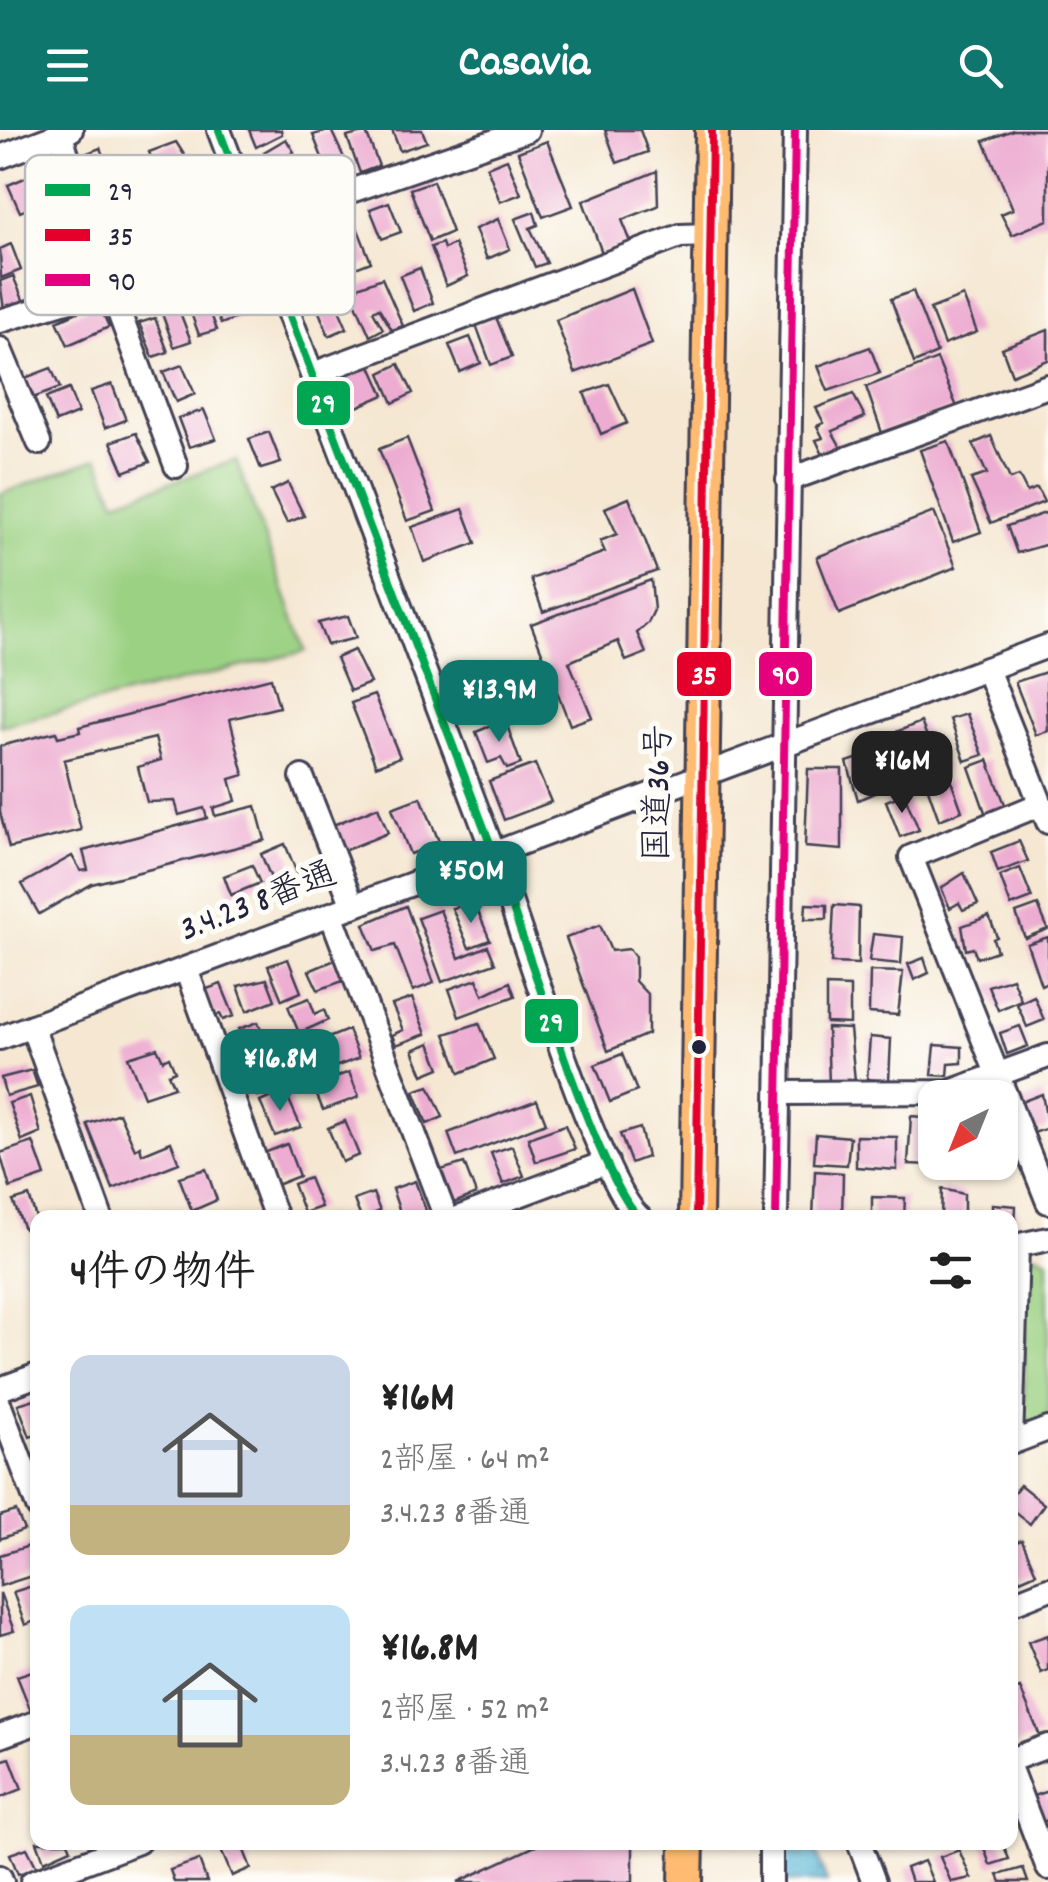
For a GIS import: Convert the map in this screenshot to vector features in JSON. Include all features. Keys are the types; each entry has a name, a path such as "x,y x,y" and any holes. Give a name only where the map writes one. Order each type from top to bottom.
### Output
{"highway":[{"name":"国道36号","path":"696,1210 712,130"},
{"path":"686,1882 687,1850"}],"street":[{"path":"219,130 229,155"},
{"path":"355,189 527,130"},
{"path":"776,1210 788,745 788,480 796,130"},
{"path":"0,157 64,131 71,155"},
{"path":"313,374 680,236 708,235"},
{"path":"0,321 25,314"},
{"path":"120,315 176,466"},
{"path":"290,315 607,1162 634,1210"},
{"path":"0,350 39,443"},
{"path":"788,480 1048,386"},
{"name":"3.4.23 8番通","path":"0,1038 493,850 788,745 1048,646"},
{"path":"986,670 1044,813 911,857 1048,1202"},
{"path":"302,777 342,910 443,1210"},
{"path":"186,969 273,1210"},
{"path":"32,1026 98,1210"},
{"path":"778,1093 950,1092 1048,1056"},
{"path":"479,1210 607,1162"},
{"path":"1018,1246 1048,1240"},
{"path":"0,1388 30,1377"},
{"path":"0,1406 30,1487"},
{"path":"1018,1440 1048,1429"},
{"path":"1018,1601 1048,1589"},
{"path":"0,1736 30,1725"},
{"path":"1018,1757 1048,1746"},
{"path":"1018,1790 1048,1868"},
{"path":"32,1882 117,1850"},
{"path":"771,1882 772,1850"},
{"path":"862,1850 874,1882"}],"green space":[{"path":"98,458 116,501 236,460 306,651 0,726 0,494"},
{"path":"1034,1253 1048,1259 1048,1417 1031,1423 1024,1417 1025,1259"}],"water":[{"path":"783,1850 816,1850 827,1882 783,1882"}],"building":[{"path":"249,130 281,130 282,134 256,147"},
{"path":"331,130 343,155 321,155 313,135"},
{"path":"392,130 422,130 427,142 400,151"},
{"path":"605,130 640,130 648,152 617,163"},
{"path":"1013,130 1048,130 1048,220 1012,235 1001,214 1013,209 984,141"},
{"path":"366,132 379,166 360,173 347,137"},
{"path":"286,139 294,152 266,155 264,152"},
{"path":"547,141 573,206 543,217 518,152"},
{"path":"176,142 184,155 150,155 149,152"},
{"path":"100,148 103,155 82,155"},
{"path":"507,159 521,194 500,202 487,167"},
{"path":"657,171 658,206 622,220 631,242 602,253 583,201"},
{"path":"25,178 25,210 20,212 8,185"},
{"path":"433,181 452,232 430,241 410,189"},
{"path":"389,202 401,232 382,239 370,209"},
{"path":"534,212 538,225 530,228 547,263 535,267 515,219"},
{"path":"498,219 510,249 487,259 475,229"},
{"path":"355,222 371,262 355,268"},
{"path":"442,243 444,249 454,244 468,276 446,286 431,247"},
{"path":"11,244 21,270 1,278 0,249"},
{"path":"420,268 433,303 414,311 400,276"},
{"path":"13,276 24,302 4,310 0,281"},
{"path":"382,278 403,326 392,330 379,308 373,311 383,329 370,336 355,302 355,288"},
{"path":"632,289 652,344 575,373 556,320"},
{"path":"913,291 937,353 914,363 891,299"},
{"path":"963,296 977,332 944,345 930,309"},
{"path":"71,315 104,315 109,327 68,345 57,321"},
{"path":"163,315 181,315 191,341 174,347"},
{"path":"192,315 211,315 217,330 199,335"},
{"path":"218,315 242,315 242,316 221,324"},
{"path":"320,315 341,315 347,328 329,336"},
{"path":"496,317 512,357 491,365 476,325"},
{"path":"155,318 168,352 153,357 139,323"},
{"path":"1048,330 1048,360 1012,375 1002,348"},
{"path":"470,337 481,363 460,372 449,345"},
{"path":"870,347 880,373 828,391 818,366"},
{"path":"937,359 957,407 882,433 866,387"},
{"path":"370,364 384,395 350,410 336,377"},
{"path":"399,364 413,393 393,403 380,373"},
{"path":"182,365 195,394 176,402 163,372"},
{"path":"51,368 60,388 33,398 25,378"},
{"path":"112,384 126,420 105,428 91,391"},
{"path":"609,384 627,423 601,434 584,393"},
{"path":"69,389 78,413 56,422 46,398"},
{"path":"853,394 865,417 832,431 843,451 825,459 816,440 823,438 817,426 824,423 816,408"},
{"path":"204,410 216,439 189,447 178,418"},
{"path":"269,432 281,463 261,469 249,439"},
{"path":"136,433 150,462 124,472 111,442"},
{"path":"991,436 1010,479 1019,476 1027,492 1037,488 1044,502 991,523 971,479 987,474 973,444"},
{"path":"407,438 435,511 407,521 379,449"},
{"path":"948,441 981,532 953,542 920,450"},
{"path":"288,483 304,516 287,523 271,491"},
{"path":"629,498 657,571 543,612 531,579 605,552 600,541 617,534 605,508"},
{"path":"463,509 476,543 424,562 412,527"},
{"path":"934,512 956,567 839,614 817,557"},
{"path":"1048,512 1048,544 1017,553 1007,526"},
{"path":"651,580 654,610 637,633 646,653 626,661 618,641 569,662 592,717 570,725 531,624"},
{"path":"348,616 356,638 327,645 318,623"},
{"path":"354,650 370,683 350,691 336,658"},
{"path":"1046,672 1048,731 1036,735 1015,682"},
{"path":"271,678 279,707 230,719 244,775 230,779 236,801 213,808 215,816 256,806 265,840 92,884 39,914 22,884 72,856 81,871 88,870 83,851 207,818 204,808 179,815 175,801 147,802 138,767 161,760 155,738 64,760 81,830 9,848 0,812 0,746 56,732 58,737 80,732 79,727"},
{"path":"374,695 400,757 376,766 351,703"},
{"path":"967,714 983,755 965,761 950,719"},
{"path":"505,720 521,764 507,769 501,758 488,763 476,732"},
{"path":"921,722 945,769 921,776 909,748 900,751 891,734"},
{"path":"887,747 894,753 906,783 885,791 870,754"},
{"path":"865,756 879,791 858,800 847,762"},
{"path":"988,760 1006,807 986,815 969,767"},
{"path":"535,764 551,802 504,820 489,781"},
{"path":"808,769 842,769 842,850 805,847"},
{"path":"951,780 962,811 939,820 928,789"},
{"path":"904,794 919,830 900,837 886,801"},
{"path":"421,797 440,844 410,854 392,808"},
{"path":"378,807 388,833 338,853 328,827"},
{"path":"1019,841 1028,861 998,872 991,852"},
{"path":"285,844 299,878 275,888 261,854"},
{"path":"252,865 260,883 231,895 224,876"},
{"path":"1020,868 1032,898 1011,906 1000,876"},
{"path":"964,873 978,904 963,910 959,903 950,908 941,888"},
{"path":"806,904 827,905 827,919 805,919"},
{"path":"464,905 467,913 477,909 490,940 469,948 452,908"},
{"path":"834,905 859,907 858,964 831,963"},
{"path":"1038,905 1048,929 1025,938 1016,913"},
{"path":"406,906 434,983 413,991 395,945 375,951 364,924"},
{"path":"440,910 459,958 488,946 495,963 442,982 418,918"},
{"path":"989,916 997,937 993,939 997,951 977,958 973,948 966,950 962,926"},
{"path":"600,925 611,951 629,949 635,957 635,981 648,995 648,1034 608,1051 566,938"},
{"path":"873,934 903,937 901,964 869,961"},
{"path":"1048,937 1048,982 1041,985 1027,944"},
{"path":"924,958 929,973 914,980 908,964"},
{"path":"288,959 301,992 282,1000 268,966"},
{"path":"335,960 343,981 318,990 309,971"},
{"path":"870,971 903,972 898,1015 869,1013"},
{"path":"1012,978 1021,1000 998,1010 988,986"},
{"path":"267,979 275,1000 247,1011 238,986"},
{"path":"477,979 483,995 510,982 515,996 459,1017 449,989"},
{"path":"221,984 234,1016 223,1020 220,1014 214,1016 204,990"},
{"path":"826,986 850,987 850,1024 826,1023"},
{"path":"1034,996 1044,1020 1027,1027 1017,1004"},
{"path":"309,998 315,1014 324,1010 328,1020 299,1033 288,1006"},
{"path":"412,998 426,1034 396,1045 392,1035 403,1030 392,1005"},
{"path":"258,1022 269,1048 250,1055 239,1029"},
{"path":"479,1023 494,1059 460,1073 445,1034"},
{"path":"1020,1026 1028,1046 1007,1054 1000,1033"},
{"path":"827,1028 850,1029 855,1081 829,1084"},
{"path":"348,1030 359,1058 308,1077 296,1051"},
{"path":"870,1037 891,1039 889,1081 867,1079"},
{"path":"430,1043 440,1068 423,1075 413,1050"},
{"path":"935,1045 962,1047 962,1063 949,1064 948,1076 932,1075"},
{"path":"157,1048 163,1060 169,1057 175,1071 168,1074 174,1087 144,1097 128,1057"},
{"path":"265,1054 278,1088 258,1096 245,1061"},
{"path":"622,1054 637,1091 610,1102 595,1065"},
{"path":"32,1070 38,1087 6,1096 1,1078"},
{"path":"349,1072 359,1097 323,1110 313,1086"},
{"path":"429,1086 443,1117 427,1124 414,1091"},
{"path":"285,1091 301,1127 275,1136 260,1102"},
{"path":"1042,1094 1048,1128 1034,1133 1021,1102"},
{"path":"30,1096 41,1133 22,1141 9,1103"},
{"path":"537,1100 546,1123 457,1157 448,1133"},
{"path":"119,1113 135,1149 140,1146 142,1154 171,1142 179,1163 113,1189 87,1124"},
{"path":"911,1116 918,1117 918,1164 908,1164"},
{"path":"345,1121 359,1155 342,1162 328,1128"},
{"path":"565,1125 575,1149 536,1162 528,1138"},
{"path":"640,1128 647,1157 631,1163 620,1134"},
{"path":"816,1134 850,1137 847,1165 814,1163"},
{"path":"856,1136 897,1137 897,1170 856,1167"},
{"path":"33,1142 45,1176 10,1188 0,1153"},
{"path":"287,1144 299,1176 276,1185 264,1153"},
{"path":"512,1146 524,1176 503,1184 491,1153"},
{"path":"464,1163 476,1194 454,1203 441,1170"},
{"path":"206,1169 217,1200 192,1210 179,1177"},
{"path":"815,1171 843,1173 842,1210 813,1210"},
{"path":"309,1178 321,1207 303,1210 293,1184"},
{"path":"415,1181 426,1210 399,1210 392,1189"},
{"path":"942,1189 964,1194 964,1210 941,1210"},
{"path":"373,1193 380,1210 358,1210 354,1200"},
{"path":"29,1196 34,1210 30,1210 30,1227 24,1229 13,1201"},
{"path":"872,1197 905,1198 904,1210 872,1210"},
{"path":"992,1204 1016,1206 1016,1210 992,1210"},
{"path":"30,1400 30,1437 18,1404"},
{"path":"1020,1485 1044,1504 1030,1524 1018,1514"},
{"path":"16,1511 24,1530 0,1539 0,1516"},
{"path":"1022,1540 1036,1573 1020,1580 1018,1576 1018,1541"},
{"path":"29,1546 30,1577 0,1586 0,1555"},
{"path":"30,1587 30,1623 25,1625 13,1592"},
{"path":"0,1593 14,1631 0,1635"},
{"path":"1048,1635 1048,1670 1041,1673 1028,1642"},
{"path":"30,1672 30,1709 17,1676"},
{"path":"1018,1689 1040,1736 1018,1744"},
{"path":"10,1758 22,1789 0,1798 0,1761"},
{"path":"1048,1791 1048,1820 1040,1823 1030,1797"},
{"path":"27,1848 37,1868 18,1874 10,1854"},
{"path":"40,1850 69,1850 44,1861"},
{"path":"221,1850 244,1850 251,1868 232,1876"},
{"path":"527,1850 633,1850 633,1882 458,1882"},
{"path":"959,1850 971,1878 951,1882 940,1857"},
{"path":"985,1850 1005,1850 1009,1859 990,1865"},
{"path":"199,1860 207,1882 174,1882 170,1870"},
{"path":"924,1861 933,1882 911,1882 906,1868"},
{"path":"1023,1868 1028,1882 1001,1882 998,1875"}],"transit line":[{"name":"29","path":"219,130 229,155"},
{"name":"35","path":"696,1210 712,130"},
{"name":"90","path":"776,1210 795,130"},
{"name":"29","path":"290,315 491,846 581,1103 603,1155 634,1210"}]}
